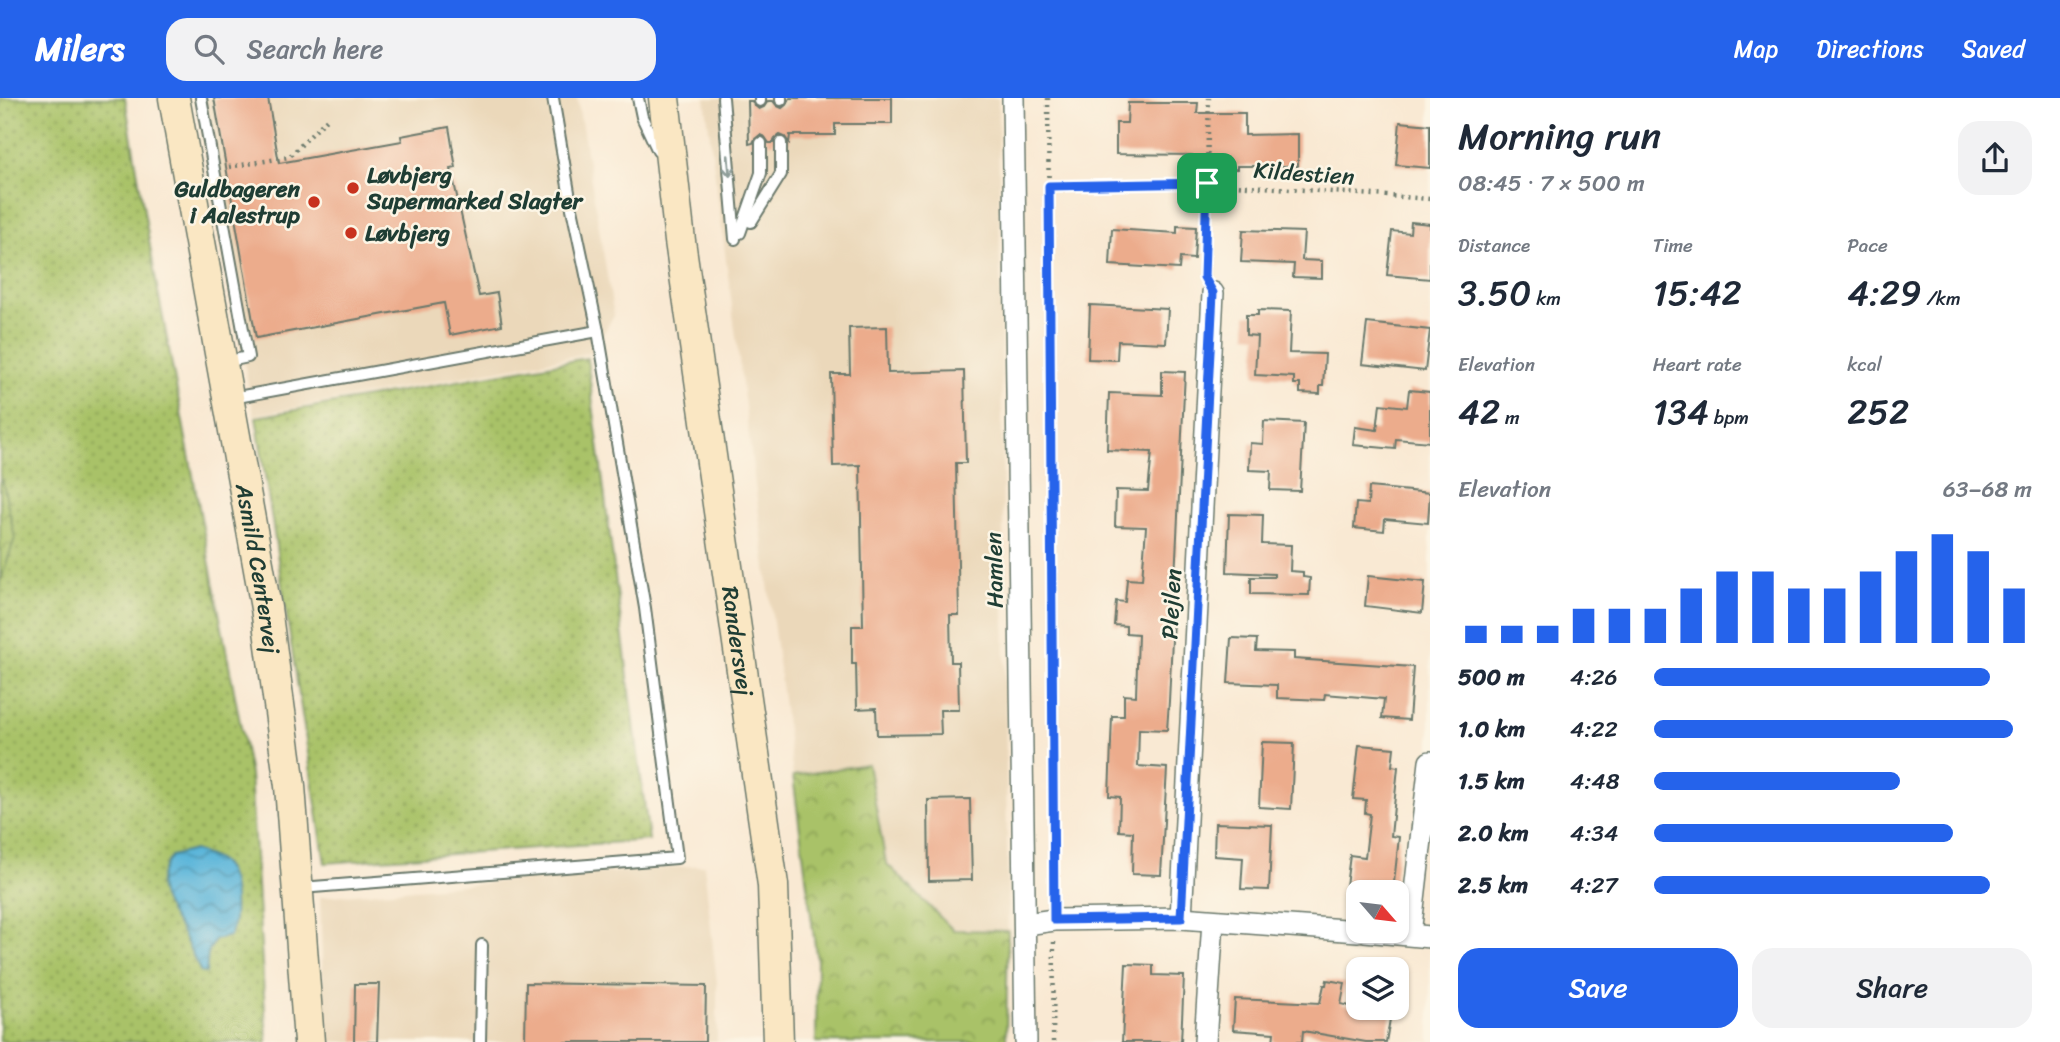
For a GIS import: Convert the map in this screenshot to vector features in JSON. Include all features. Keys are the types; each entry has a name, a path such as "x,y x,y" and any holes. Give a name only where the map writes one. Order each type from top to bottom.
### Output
{"street":[{"name":"Asmild Centervej","path":"174,98 268,622 290,786 309,1042"},
{"name":"Randersvej","path":"647,98 680,242"},
{"name":"Randersvej","path":"664,98 680,242 773,885 778,1042"},
{"name":"Hamlen","path":"1013,98 1026,1042"},
{"name":"Plejlen","path":"1181,918 1213,293"},
{"path":"1420,935 1430,762"},
{"path":"1026,924 1054,920 1181,918 1346,929"},
{"path":"1205,1042 1213,921"}],"lane":[{"path":"201,98 248,357 222,362"},
{"path":"298,888 677,858 645,608 598,331 571,205 553,98"},
{"path":"638,98 642,117 658,150"},
{"path":"723,98 737,236 761,173 761,143"},
{"path":"751,222 781,174 781,143"},
{"path":"229,398 598,331"},
{"path":"480,1042 482,945"}],"path":[{"path":"1048,98 1053,1042"},
{"path":"1209,98 1204,277 1213,293"},
{"path":"214,169 289,158 328,118"},
{"name":"Kildestien","path":"1049,186 1207,183 1430,199"}],"shaded area":[{"path":"195,98 577,98 614,316 591,353 254,415"},
{"path":"705,98 998,98 1008,931 953,930 886,863 868,764 793,776"},
{"path":"704,865 717,984 717,1042 325,1042 320,897"}],"green space":[{"path":"0,98 125,98 155,276 250,775 267,1042 0,1042 0,582 3,483 0,479"},
{"path":"587,358 649,840 325,863 256,417"},
{"path":"0,479 15,538 0,582"},
{"path":"868,764 886,863 953,930 1008,931 1006,1042 816,1042 817,961 793,776"}],"water":[{"path":"194,850 224,865 231,880 234,900 234,920 230,936 215,940 208,953 206,973 201,972 164,903 160,886 160,877 171,856"}],"building":[{"name":"Løvbjerg","path":"214,98 268,98 279,163 402,141 401,136 449,127 456,168 451,169 479,296 497,293 502,325 450,335 444,303 256,338"},
{"path":"790,98 892,98 892,124 835,124 835,135 790,135 789,143 780,135 773,143 769,143 760,135 749,144 748,101 752,101 759,109 768,101 773,101 782,108"},
{"path":"1128,103 1198,103 1197,113 1245,113 1245,135 1298,134 1298,166 1237,166 1237,169 1192,170 1192,155 1116,154 1116,123 1127,123"},
{"path":"1400,122 1430,125 1430,168 1396,165"},
{"path":"1411,222 1430,224 1430,279 1387,275 1392,231 1410,233"},
{"path":"1177,226 1196,227 1194,259 1180,258 1179,269 1110,265 1112,229 1177,233"},
{"path":"1243,230 1304,232 1302,260 1322,261 1322,278 1293,277 1294,264 1241,262"},
{"path":"1090,305 1168,309 1166,343 1118,341 1117,360 1088,359"},
{"path":"1258,310 1291,311 1289,353 1325,354 1320,394 1300,393 1300,384 1294,384 1294,377 1255,375 1257,336 1246,335 1246,315 1258,315"},
{"path":"1367,323 1430,330 1425,371 1362,364"},
{"path":"887,327 888,373 964,371 966,463 956,463 959,615 950,615 951,662 958,662 959,710 940,710 941,734 877,735 876,708 857,709 856,664 852,664 852,626 863,626 860,465 833,466 831,374 850,374 849,328"},
{"path":"1162,371 1185,372 1169,701 1167,730 1139,729 1138,766 1167,768 1161,875 1132,874 1133,832 1119,831 1120,797 1109,796 1112,716 1124,716 1124,695 1136,696 1138,634 1126,633 1126,626 1114,625 1116,601 1125,602 1127,579 1142,580 1146,527 1115,526 1116,490 1148,491 1152,452 1107,450 1109,393 1162,395"},
{"path":"1409,390 1430,392 1430,442 1396,439 1395,449 1353,445 1355,427 1377,430 1380,404 1407,407"},
{"path":"1264,421 1304,423 1300,491 1270,490 1271,471 1249,470 1250,443 1263,444"},
{"path":"1369,487 1430,493 1428,523 1385,519 1384,531 1354,528 1356,503 1368,504"},
{"path":"1229,514 1263,515 1262,544 1291,545 1290,571 1303,572 1303,577 1310,578 1309,595 1251,594 1251,577 1274,577 1274,574 1227,572"},
{"path":"1368,576 1425,582 1422,613 1365,606"},
{"path":"1231,638 1257,639 1256,651 1294,652 1294,659 1413,667 1409,720 1382,718 1384,699 1325,694 1324,700 1277,698 1277,685 1228,683"},
{"path":"1262,742 1294,743 1291,809 1259,807"},
{"path":"1359,745 1394,748 1392,766 1398,767 1391,836 1399,837 1394,880 1347,880 1350,855 1365,857 1370,814 1365,813 1366,800 1353,799"},
{"path":"970,799 972,880 929,881 928,800"},
{"path":"1215,823 1272,825 1269,890 1241,889 1243,858 1214,856"},
{"path":"1126,964 1153,965 1153,975 1184,976 1181,1042 1122,1042"},
{"path":"1327,980 1345,983 1341,1004 1346,1005 1346,1020 1390,1020 1386,1042 1366,1042 1303,1031 1302,1042 1273,1042 1274,1033 1233,1030 1235,999 1320,1003"},
{"path":"526,983 706,986 705,1042 525,1042"},
{"path":"355,984 379,984 377,1042 354,1042"}],"place":[{"name":"Løvbjerg Supermarked Slagter","path":"353,188"},
{"name":"Guldbageren i Aalestrup","path":"314,202"},
{"name":"Løvbjerg","path":"351,233"}],"route":[{"path":"1207,183 1204,277 1213,293 1181,918 1054,920 1049,186 1207,183"}]}
